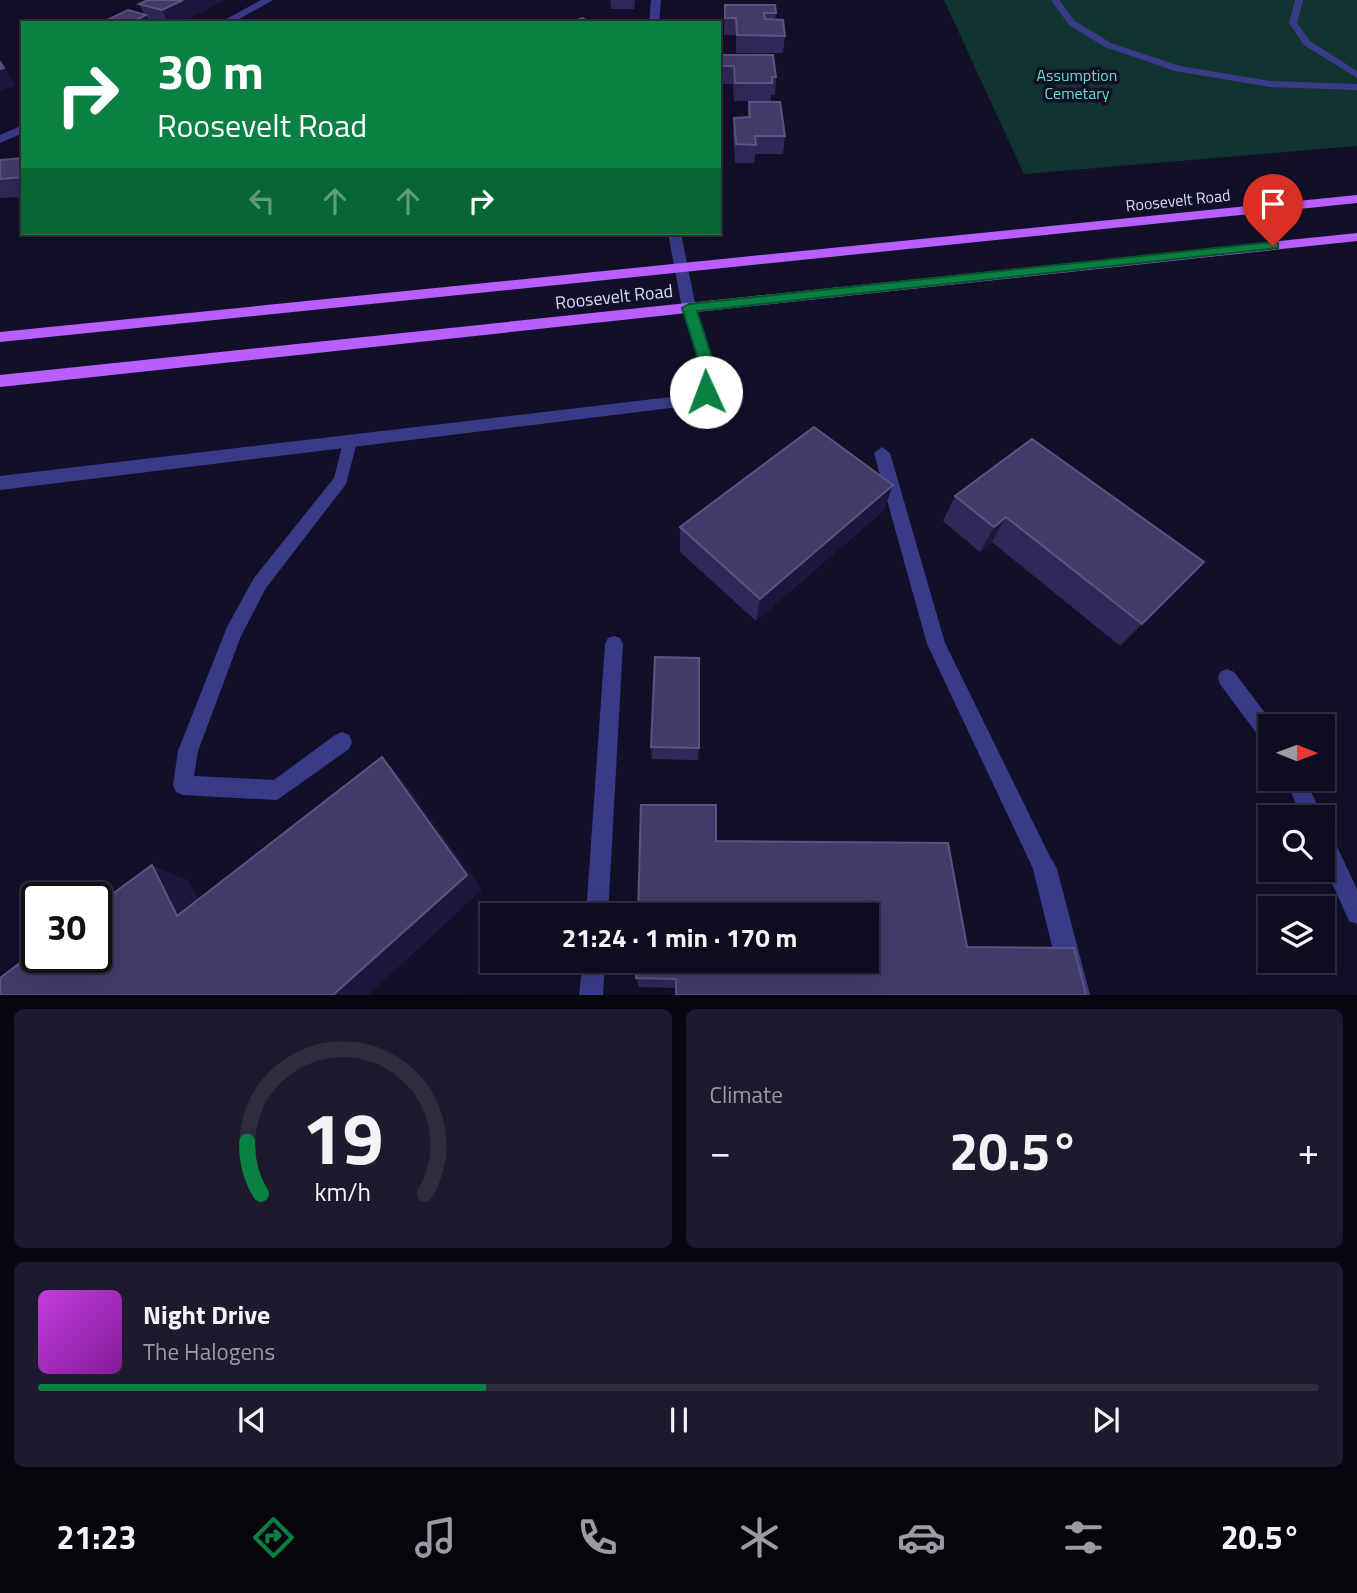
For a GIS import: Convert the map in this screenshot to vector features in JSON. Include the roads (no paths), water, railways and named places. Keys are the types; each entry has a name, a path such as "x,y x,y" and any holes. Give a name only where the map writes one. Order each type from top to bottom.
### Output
{"main road":[{"name":"Roosevelt Road","path":"0,337 1357,199"},
{"name":"Roosevelt Road","path":"0,381 1357,237"}],"street":[{"path":"228,21 268,0"},
{"path":"654,21 656,0"},
{"path":"0,141 21,129"},
{"path":"0,141 21,139"},
{"path":"0,484 681,402 706,392 710,374 689,308 674,235"},
{"path":"1045,869 1077,995"}],"lane":[{"path":"1055,0 1072,23 1108,45 1178,69 1270,84 1357,87"},
{"path":"1298,0 1293,23 1307,43 1357,75"},
{"path":"342,742 277,790 183,785 188,751 233,633 260,583 341,480 350,442"},
{"path":"882,453 936,644 1045,869"},
{"path":"598,903 614,644"},
{"path":"1227,678 1258,719"},
{"path":"1335,865 1357,913"},
{"path":"592,995 593,973"}],"park label":[{"name":"Assumption Cemetary","path":"1077,84"}]}
